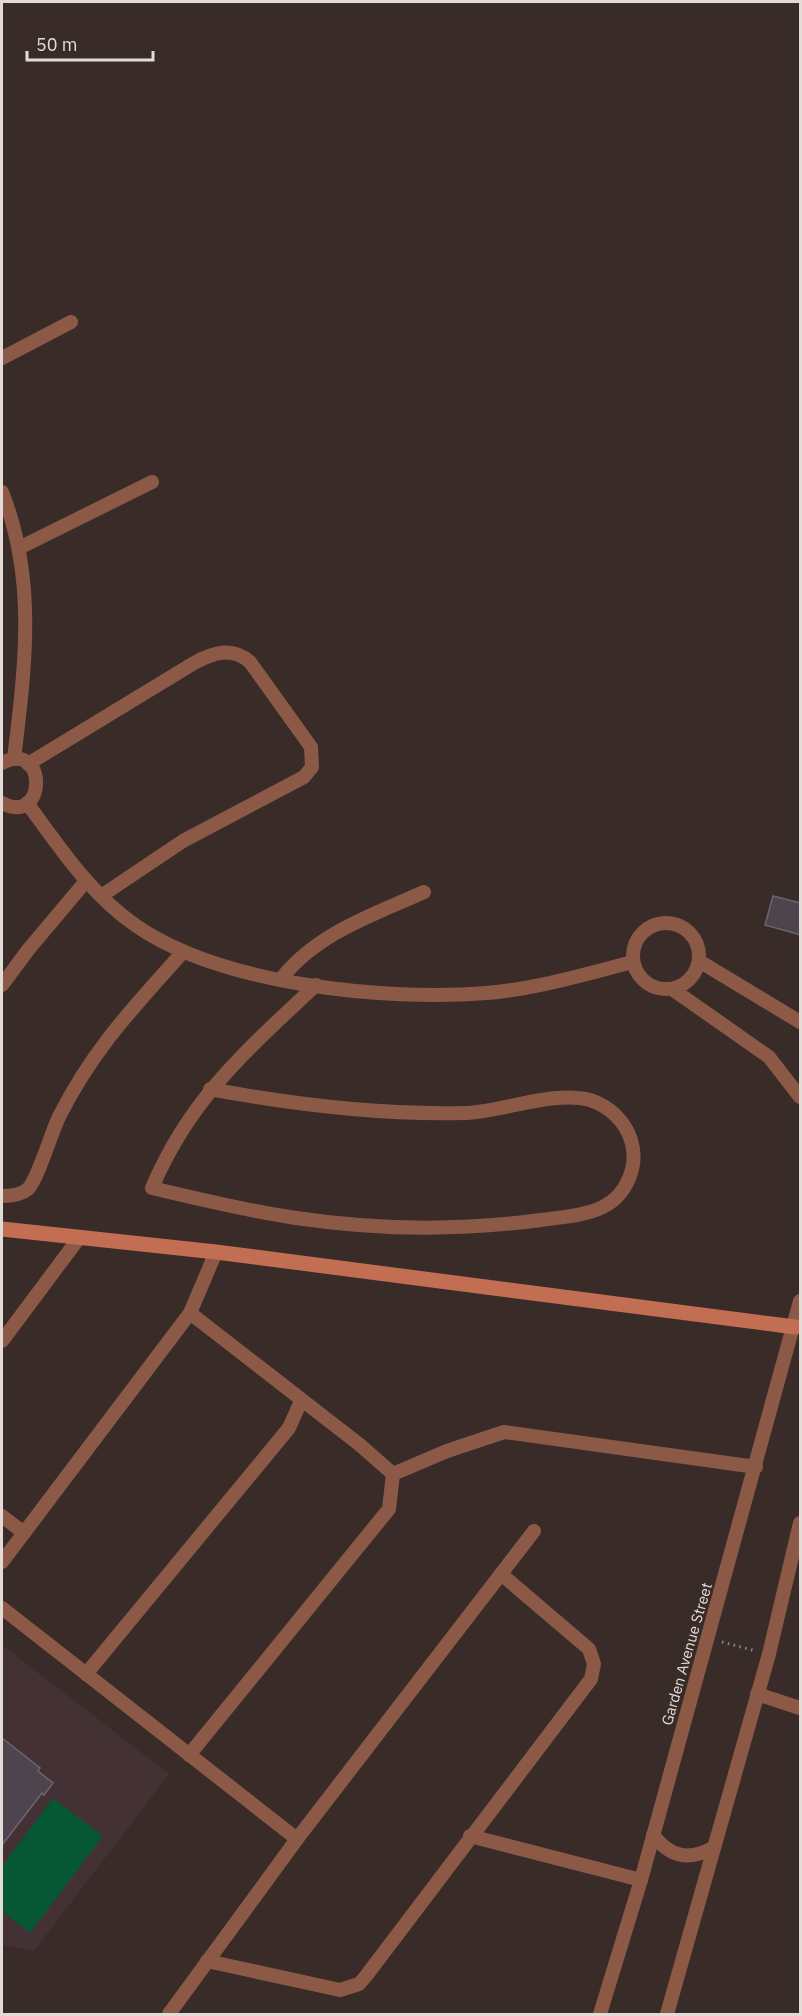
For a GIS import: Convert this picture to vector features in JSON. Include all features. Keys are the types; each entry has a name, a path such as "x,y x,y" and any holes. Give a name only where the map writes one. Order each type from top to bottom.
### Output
{"street":[{"path":"2,358 71,322"},
{"path":"19,548 152,482"},
{"path":"2,492 19,548 24,575 27,628 8,761 28,764 33,768 38,783 36,791 27,803 12,807 2,803"},
{"path":"28,764 194,663 218,652 236,653 250,662 311,747 312,767 304,777 183,841 101,896"},
{"path":"27,803 86,881 135,925 183,952 236,968 281,979 380,993 487,993 538,985 633,962"},
{"path":"2,985 86,881"},
{"path":"281,979 293,964 315,944 424,892"},
{"path":"672,989 690,979 699,960 699,949 694,938 676,924 665,923 644,932 637,940 633,962 643,980 652,986 672,989 769,1057 801,1097"},
{"path":"2,1196 15,1195 30,1187 57,1120 77,1081 121,1019 183,952"},
{"path":"699,960 801,1022"},
{"path":"210,1089 321,1108 390,1112 466,1113 556,1099 580,1098 602,1105 621,1120 632,1142 633,1165 620,1194 602,1207 587,1213 504,1224 438,1229 385,1227 296,1218 152,1188 171,1145 210,1089 316,985"},
{"path":"2,1230 216,1252 795,1327"},
{"path":"2,1341 79,1238"},
{"path":"2,1562 190,1313 216,1252"},
{"name":"Garden Avenue Street","path":"600,2014 641,1880 801,1301"},
{"path":"190,1313 360,1445 393,1474"},
{"path":"86,1674 289,1428 301,1401"},
{"path":"393,1474 447,1451 504,1432 756,1467"},
{"path":"189,1755 388,1509 393,1474"},
{"path":"2,1516 24,1533"},
{"path":"667,2014 769,1654 801,1523"},
{"path":"169,2014 297,1839 534,1531"},
{"path":"207,1961 330,1988 350,1988 366,1976 586,1685 593,1672 592,1656 584,1644 501,1574"},
{"path":"2,1608 297,1839"},
{"path":"757,1694 801,1708"},
{"path":"652,1835 663,1849 680,1857 697,1856 713,1848"},
{"path":"470,1836 641,1880"}],"path":[{"path":"708,1639 769,1654"}],"shaded area":[{"path":"2,1645 169,1774 34,1951 2,1945"}],"green space":[{"path":"53,1798 103,1836 30,1933 2,1911 2,1866"}],"building":[{"path":"773,896 801,903 801,935 765,925"},
{"path":"2,1738 40,1768 38,1771 53,1783 44,1795 42,1793 2,1845"}]}
